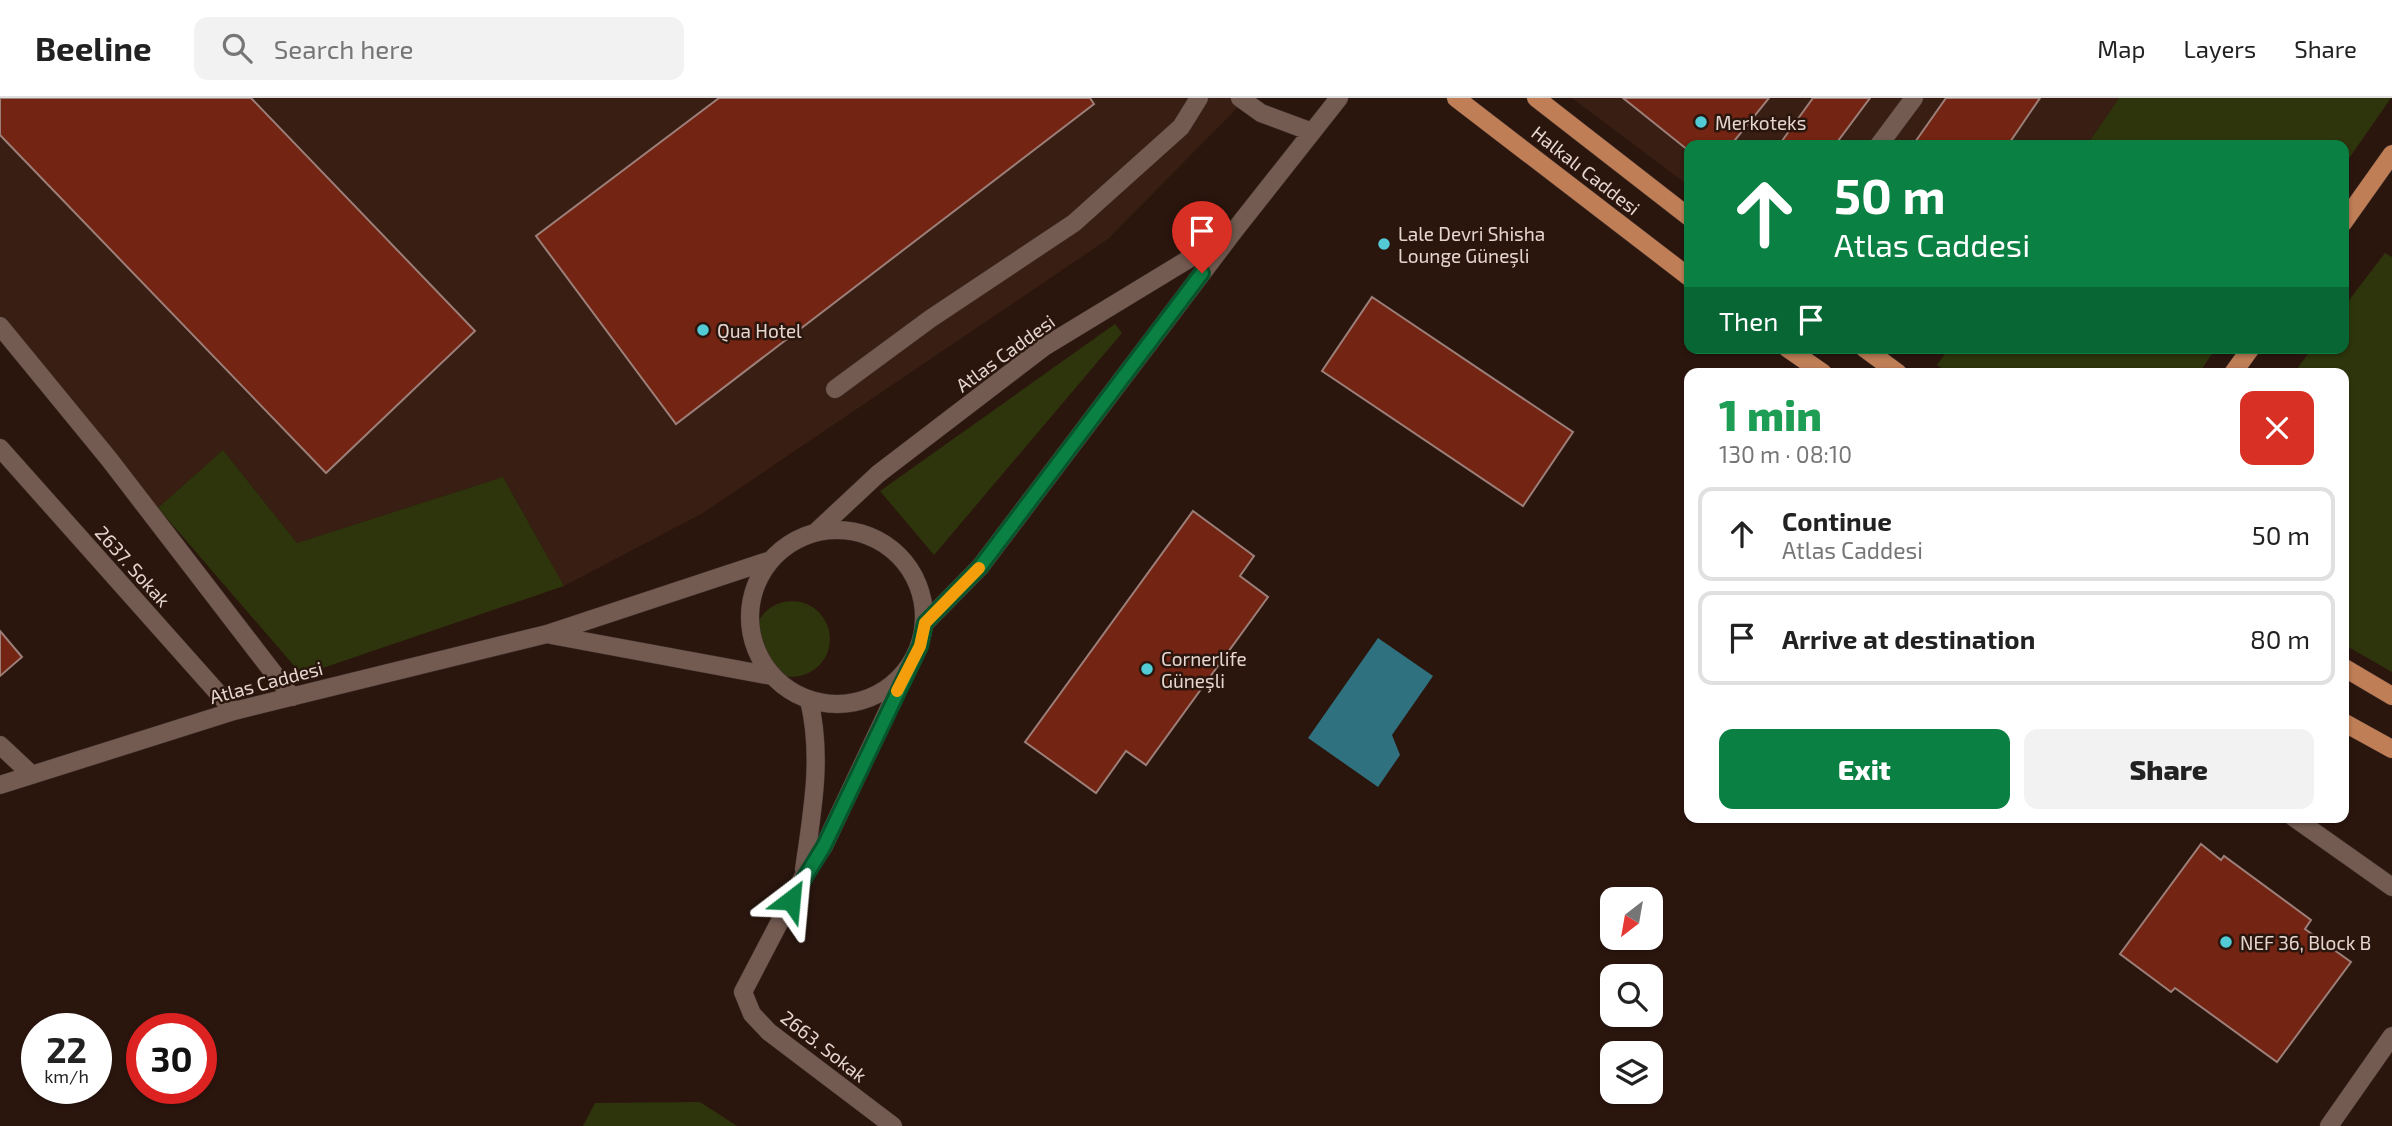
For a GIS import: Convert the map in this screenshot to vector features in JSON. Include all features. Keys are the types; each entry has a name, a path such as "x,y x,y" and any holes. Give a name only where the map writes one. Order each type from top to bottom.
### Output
{"main road":[{"name":"Halkalı Caddesi","path":"1456,98 1684,273"},
{"name":"Halkalı Caddesi","path":"1540,99 1684,213"},
{"path":"2349,215 2392,154"},
{"path":"1796,354 1816,368"},
{"path":"1872,354 1891,368"},
{"path":"2349,671 2392,696"},
{"path":"2349,725 2392,748"}],"street":[{"path":"835,389 930,319 1074,223 1181,127 1199,98"},
{"path":"1240,98 1261,113 1312,132"},
{"name":"Atlas Caddesi","path":"925,623 980,567 1234,231 1339,98"},
{"path":"1883,140 1914,98"},
{"name":"Atlas Caddesi","path":"817,531 878,474 1044,347 1234,231"},
{"path":"0,326 109,459 292,697"},
{"name":"2637. Sokak","path":"0,448 234,711"},
{"path":"803,877 824,846 920,646 925,623 922,596 911,571 894,550 871,536 845,529 817,531 790,542 768,561 753,595 750,632 758,655 772,676 809,699 836,704 864,700 890,687 909,666"},
{"name":"Atlas Caddesi","path":"0,785 234,711 547,634 768,561"},
{"name":"Atlas Caddesi","path":"547,634 772,676"},
{"path":"803,877 817,774 816,730 809,699"},
{"path":"0,745 32,775"},
{"path":"2301,823 2392,887"},
{"name":"2663. Sokak","path":"803,877 743,992 752,1014 769,1032 893,1126"},
{"path":"2329,1126 2392,1036"}],"shaded area":[{"path":"0,98 1247,98 1108,239 703,513 564,586 503,477 297,543 223,450 158,508 0,325"},
{"path":"1572,98 2119,98 2090,140 1684,140 1684,182"}],"green space":[{"path":"2119,98 2391,98 2349,158 2349,140 2090,140"},
{"path":"2385,253 2392,257 2392,672 2349,647 2349,368 2298,368 2308,354 2349,354 2349,300"},
{"path":"1115,324 1122,333 934,555 880,491"},
{"path":"1945,354 2212,354 2202,368 1941,368 1937,365"},
{"path":"223,450 297,543 503,477 564,586 302,675 158,508"},
{"path":"792,601 807,604 819,612 827,624 830,639 827,654 819,666 807,674 792,677 777,674 765,666 757,654 754,639 757,624 765,612 777,604"},
{"path":"700,1102 737,1126 583,1126 595,1103"}],"water":[{"path":"1378,638 1433,676 1392,735 1400,755 1378,787 1308,738"}],"building":[{"path":"0,98 251,98 475,331 326,473 0,135"},
{"name":"Qua Hotel","path":"719,98 1090,98 1094,104 676,424 536,236"},
{"name":"Merkoteks","path":"1623,98 1769,98 1735,140 1684,140 1684,147"},
{"path":"1813,98 1870,98 1839,140 1783,140"},
{"path":"1946,98 2040,98 2011,140 1917,140"},
{"path":"1372,297 1573,432 1523,506 1322,371"},
{"name":"Cornerlife Güneşli","path":"1193,511 1254,556 1240,576 1268,597 1146,765 1126,751 1096,793 1025,742"},
{"path":"0,631 22,657 0,676"},
{"name":"NEF 36, Block B","path":"2201,844 2221,860 2224,856 2311,920 2305,929 2351,962 2277,1062 2175,988 2171,992 2120,954"}],"slow traffic":[{"path":"897,691 920,646 925,623 979,568"}],"place":[{"name":"Merkoteks","path":"1701,122"},
{"name":"Lale Devri Shisha Lounge Güneşli","path":"1384,244"},
{"name":"Qua Hotel","path":"703,330"},
{"name":"Cornerlife Güneşli","path":"1147,669"},
{"name":"NEF 36, Block B","path":"2226,942"}],"route":[{"path":"791,900 824,846 920,646 925,623 980,567 1202,273"}]}
